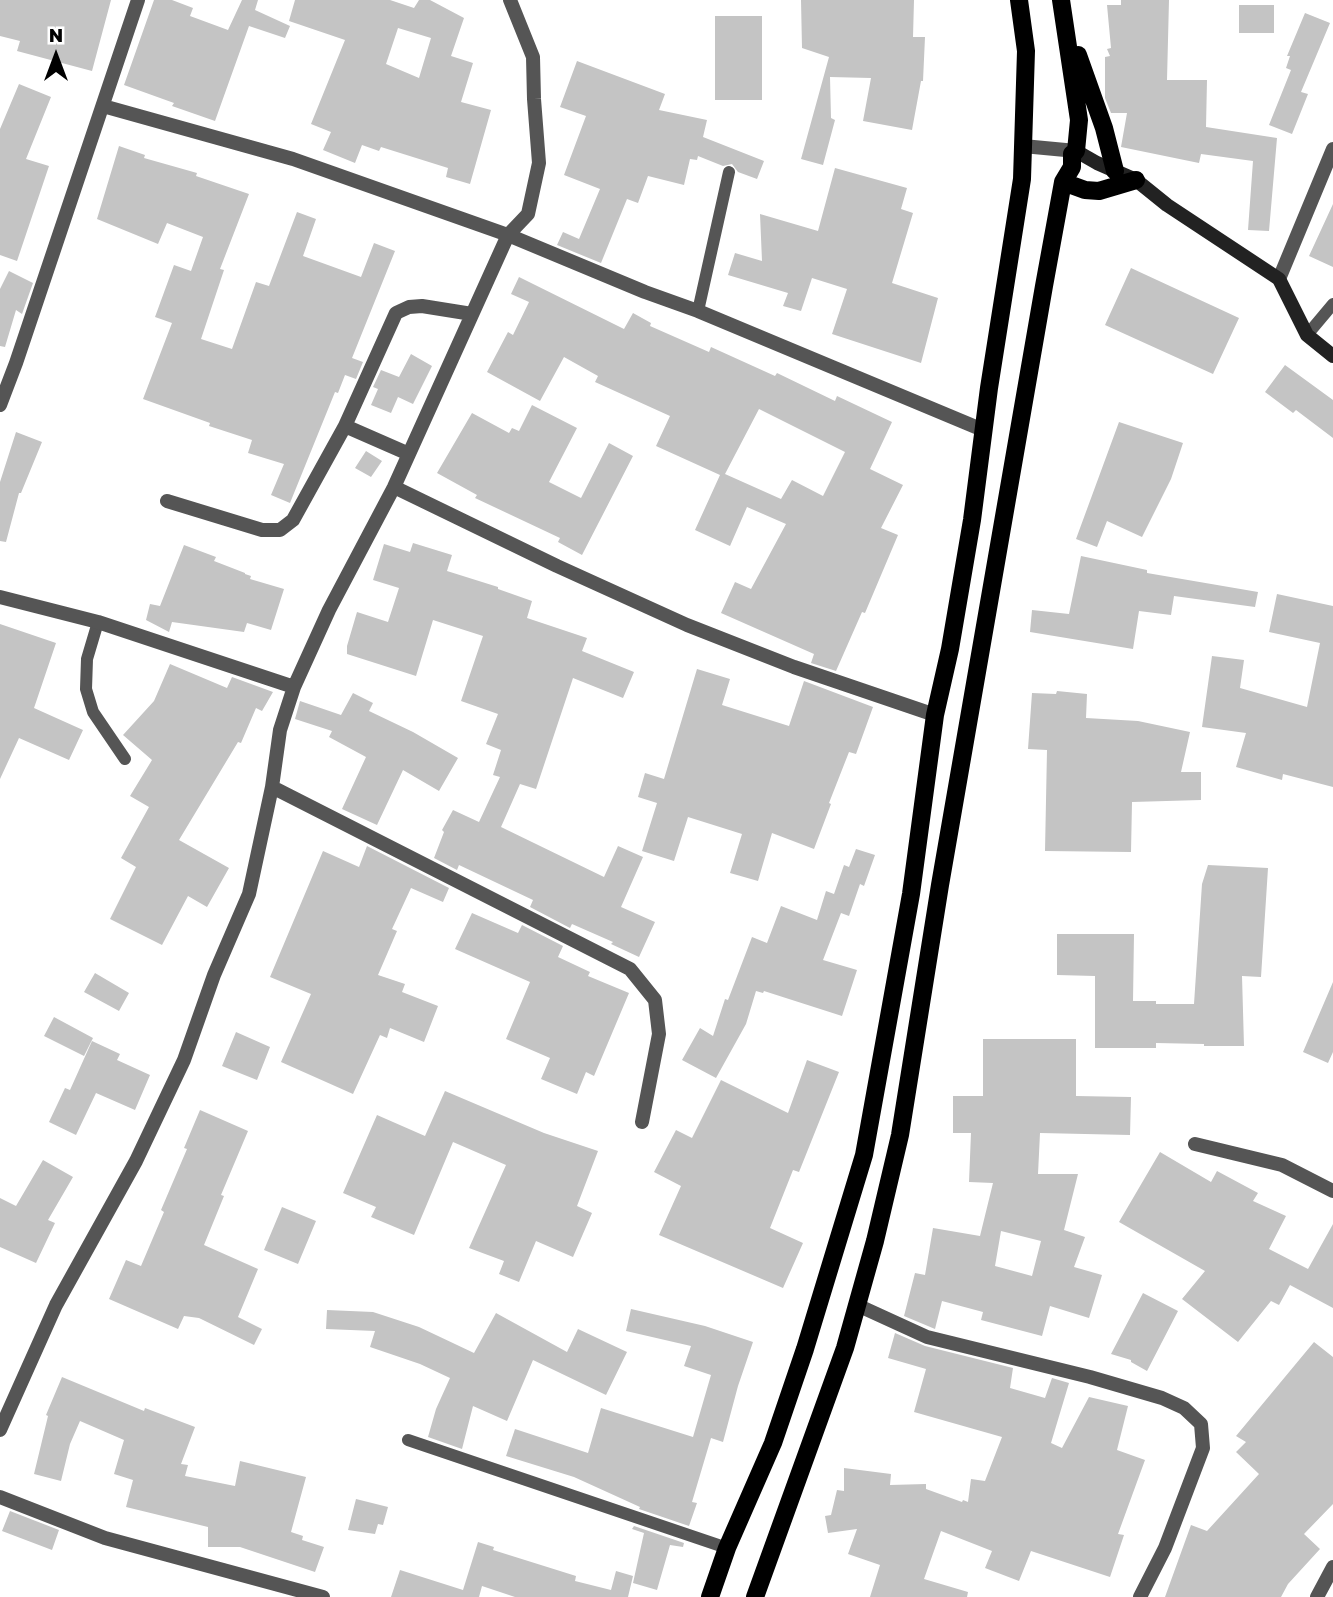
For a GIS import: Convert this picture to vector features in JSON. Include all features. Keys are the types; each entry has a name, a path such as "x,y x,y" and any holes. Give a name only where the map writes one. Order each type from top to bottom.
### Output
{"main road":[{"path":"710,1597 727,1548 773,1443 805,1349 864,1155 911,894 935,715 950,649 970,533 983,430 1022,179 1026,51 1019,0"},
{"path":"755,1597 845,1348 901,1135 943,872 1063,182 1072,167 1072,155 1076,151 1079,120 1062,3"},
{"path":"1062,3 1104,128 1115,171"},
{"path":"1063,182 1085,190 1099,191 1136,180"}],"street":[{"path":"0,405 138,0"},
{"path":"0,1430 56,1305 136,1161 184,1060 214,975 249,894 272,787 280,730 294,687 329,610 394,487 508,235 528,214 539,163 533,57 510,0"},
{"path":"103,106 293,159 508,235 983,430"},
{"path":"1023,146 1076,151 1136,180 1167,205 1279,279 1307,335 1333,356"},
{"path":"1279,279 1333,149"},
{"path":"167,501 262,530 280,530 293,520 345,426 396,313 409,307 422,306 472,314"},
{"path":"345,426 409,454"},
{"path":"394,487 687,625 794,667 935,715"},
{"path":"0,597 99,622 294,687"},
{"path":"272,787 630,969 655,999 659,1034 642,1122"},
{"path":"1195,1144 1282,1165 1333,1191"},
{"path":"858,1305 927,1337 1090,1377 1162,1398 1184,1408 1201,1424 1203,1448 1165,1548 1140,1597"},
{"path":"0,1497 106,1538 323,1597"},
{"path":"1317,1597 1333,1567"}],"lane":[{"path":"698,311 729,172"},
{"path":"1307,335 1333,304"},
{"path":"99,622 87,659 86,689 93,712 125,759"},
{"path":"408,1440 727,1548"}],"building":[{"path":"0,0 111,0 92,71 17,51 20,41 0,36"},
{"path":"154,0 172,0 193,8 190,16 228,30 242,0 258,0 255,10 290,26 285,38 249,26 215,121 124,85"},
{"path":"295,0 390,0 414,8 419,0 430,0 464,18 451,56 473,63 461,102 491,110 470,184 446,177 448,168 381,147 379,151 362,145 355,163 323,150 331,132 311,124 345,40 289,21","holes":["398,28 431,38 419,78 386,64"]},
{"path":"801,0 914,0 913,37 925,37 923,81 912,130 863,121 871,78 830,77 831,118 835,120 823,165 801,159 829,57 802,48"},
{"path":"1121,0 1169,0 1167,80 1207,80 1206,127 1277,138 1269,231 1248,230 1253,161 1201,154 1199,163 1121,147 1127,113 1111,113 1105,98 1105,57 1110,56 1107,49 1111,48 1107,5 1121,5"},
{"path":"1239,5 1274,5 1274,33 1239,33"},
{"path":"1305,13 1330,23 1301,92 1308,94 1292,134 1269,125 1291,70 1286,68 1290,56 1287,56"},
{"path":"715,16 762,16 762,100 715,100"},
{"path":"577,61 665,94 659,110 707,120 703,137 764,161 757,179 738,172 732,164 723,166 698,156 697,160 690,159 684,185 648,176 638,203 627,199 601,263 557,245 563,232 579,239 600,189 564,175 586,116 560,107"},
{"path":"19,84 51,97 26,159 49,166 17,261 0,255 0,129"},
{"path":"119,146 145,155 144,158 197,173 196,176 249,194 220,269 224,270 201,339 232,349 256,282 269,286 297,212 316,219 303,256 361,277 374,243 395,251 352,358 363,362 356,379 345,375 338,393 335,392 290,503 271,495 284,464 248,453 252,440 143,399 172,323 155,317 174,265 191,271 203,237 167,223 158,244 97,219"},
{"path":"835,168 907,188 901,209 913,213 892,283 938,298 921,363 832,334 847,289 812,278 801,311 783,306 788,293 728,275 735,253 762,261 760,214 818,231"},
{"path":"1333,204 1333,267 1309,256"},
{"path":"1131,268 1239,318 1213,374 1105,325"},
{"path":"9,271 33,283 22,314 16,310 5,347 0,346 0,289"},
{"path":"519,277 624,329 633,313 651,323 650,326 709,352 711,347 775,376 777,373 835,401 837,396 892,422 870,469 903,485 881,528 898,535 865,613 862,612 836,671 811,663 814,654 721,613 735,582 751,589 786,524 747,507 730,546 695,530 720,475 656,446 670,416 595,382 598,376 564,357 540,401 487,372 508,332 513,335 529,302 511,294","holes":["759,409 845,452 823,496 792,480 781,499 725,474"]},
{"path":"411,354 432,366 413,404 398,397 391,413 371,405 378,389 373,387 381,370 399,377"},
{"path":"1285,365 1333,400 1333,438 1296,410 1293,413 1265,392"},
{"path":"532,405 577,428 549,482 581,498 609,443 633,456 582,555 558,542 560,538 475,498 477,495 437,473 472,413 509,433 512,428 519,431"},
{"path":"1119,422 1183,443 1171,479 1142,537 1107,521 1097,547 1076,539"},
{"path":"16,432 42,442 19,493 6,542 0,541 0,482"},
{"path":"366,451 382,461 371,477 355,468"},
{"path":"413,543 452,555 447,571 532,601 527,618 587,638 582,651 634,672 623,698 573,678 536,789 520,784 501,827 604,877 618,846 643,857 621,907 655,922 639,957 611,944 613,942 572,924 570,928 530,907 533,900 459,865 457,870 434,858 444,832 442,830 453,810 479,822 500,777 493,775 501,750 486,744 498,714 461,701 483,636 433,620 416,676 347,654 357,612 388,622 399,588 373,580 384,544 410,552"},
{"path":"184,545 216,557 214,561 251,576 250,579 284,589 271,630 247,623 244,632 172,622 169,632 146,620 150,604 160,606"},
{"path":"1081,556 1147,570 1147,573 1258,592 1255,607 1174,596 1171,615 1139,611 1133,649 1030,632 1032,610 1069,614"},
{"path":"1277,594 1333,606 1333,787 1283,774 1282,780 1236,767 1246,733 1202,727 1212,656 1244,660 1240,688 1307,707 1320,643 1269,632"},
{"path":"0,624 56,643 34,708 83,730 69,760 19,738 0,779"},
{"path":"170,664 227,688 232,677 273,692 262,711 256,708 241,743 238,742 179,840 229,868 207,907 188,896 162,945 110,919 136,867 121,858 149,807 130,796 152,760 123,735 154,701"},
{"path":"697,669 730,679 722,705 789,726 804,681 873,707 856,754 849,752 814,849 772,833 758,881 730,873 742,834 688,817 674,861 642,851 657,803 638,797 645,773 664,779"},
{"path":"1057,691 1087,694 1086,718 1138,721 1190,732 1181,772 1201,772 1201,800 1132,802 1131,852 1045,851 1047,750 1028,749 1032,693 1056,694"},
{"path":"353,693 373,703 369,711 458,758 439,791 403,770 377,825 342,809 366,757 329,737 332,731 295,719 300,701 341,715"},
{"path":"367,846 449,888 443,902 411,888 392,929 397,931 378,975 405,984 402,992 438,1006 424,1042 390,1028 387,1038 380,1035 353,1094 281,1062 311,994 270,977 323,851 359,867"},
{"path":"856,849 875,855 864,886 860,884 849,916 841,913 823,960 857,970 842,1016 764,991 756,991 746,1024 716,1078 682,1060 700,1028 713,1036 725,999 728,1000 752,937 767,943 781,906 817,920 826,891 834,894 844,865 849,867"},
{"path":"1208,865 1268,868 1261,977 1242,976 1244,1046 1156,1043 1156,1048 1095,1048 1095,976 1057,975 1057,934 1134,934 1133,1001 1194,1004 1202,884"},
{"path":"472,913 518,933 522,925 563,946 558,957 590,972 588,976 629,993 594,1076 586,1072 577,1094 541,1079 550,1058 506,1039 530,982 455,949"},
{"path":"95,973 129,993 119,1011 84,992"},
{"path":"1333,982 1333,1052 1328,1063 1303,1052"},
{"path":"54,1017 93,1038 84,1056 44,1036"},
{"path":"236,1032 270,1047 257,1080 222,1066"},
{"path":"983,1039 1076,1039 1076,1096 1131,1097 1130,1135 1040,1133 1038,1174 1078,1174 1064,1230 1085,1237 1074,1267 1102,1275 1089,1318 1050,1306 1042,1336 981,1320 983,1312 942,1301 935,1329 904,1316 915,1273 925,1275 933,1228 980,1236 993,1183 969,1182 971,1133 953,1133 953,1096 983,1096","holes":["1001,1231 1041,1241 1032,1276 995,1266"]},
{"path":"92,1041 120,1054 117,1060 150,1075 135,1110 96,1093 76,1135 49,1122 65,1088 70,1090"},
{"path":"807,1060 839,1072 799,1172 793,1170 770,1228 803,1243 783,1288 659,1235 681,1186 654,1172 676,1130 692,1138 721,1080 788,1113"},
{"path":"445,1091 544,1133 598,1151 577,1206 592,1213 573,1257 536,1241 519,1282 499,1274 504,1261 469,1248 506,1165 453,1142 414,1235 371,1217 376,1207 343,1193 377,1115 425,1136"},
{"path":"200,1110 248,1131 221,1195 224,1196 204,1245 258,1269 238,1317 262,1329 254,1345 199,1318 184,1316 178,1329 109,1299 126,1260 141,1266 164,1212 161,1210"},
{"path":"1160,1152 1211,1182 1217,1171 1258,1193 1253,1201 1286,1216 1269,1249 1308,1269 1333,1224 1333,1308 1290,1285 1279,1305 1271,1301 1238,1342 1182,1299 1205,1271 1119,1222"},
{"path":"43,1160 73,1177 48,1220 55,1223 36,1263 0,1247 0,1198 16,1206"},
{"path":"282,1207 316,1221 298,1264 264,1250"},
{"path":"1143,1293 1178,1311 1147,1371 1131,1360 1111,1354"},
{"path":"631,1309 705,1326 753,1342 723,1442 711,1438 692,1502 697,1503 689,1526 639,1509 640,1507 574,1477 506,1456 515,1429 588,1453 601,1408 693,1437 711,1375 684,1366 691,1346 626,1331"},
{"path":"327,1310 373,1312 419,1327 474,1353 496,1313 567,1352 578,1329 627,1352 606,1395 533,1360 507,1421 473,1406 462,1449 428,1437 436,1409 450,1378 420,1364 370,1347 375,1331 326,1329"},
{"path":"895,1333 925,1346 1013,1368 1010,1388 1045,1398 1052,1378 1069,1383 1051,1443 1062,1448 1089,1397 1128,1406 1117,1450 1145,1460 1118,1534 1124,1535 1110,1577 1031,1551 1019,1581 985,1568 992,1551 941,1531 924,1579 968,1592 967,1597 870,1597 880,1565 848,1554 857,1529 828,1533 825,1516 831,1515 837,1490 844,1491 844,1468 891,1474 890,1485 926,1484 926,1489 968,1502 971,1479 985,1481 1002,1437 914,1412 926,1369 888,1358"},
{"path":"1314,1342 1333,1357 1333,1504 1304,1534 1320,1549 1288,1584 1281,1597 1165,1597 1191,1525 1207,1531 1259,1474 1236,1452 1246,1442 1236,1436"},
{"path":"62,1377 144,1411 145,1408 195,1427 181,1464 188,1465 185,1476 235,1486 240,1461 306,1477 291,1532 303,1536 302,1540 324,1547 315,1572 240,1547 208,1547 208,1527 126,1507 133,1480 114,1474 124,1440 80,1421 70,1444 61,1481 34,1474 48,1416 46,1415"},
{"path":"356,1499 388,1507 383,1525 378,1524 375,1534 348,1530"},
{"path":"10,1511 59,1530 52,1550 2,1531"},
{"path":"634,1526 684,1543 683,1547 670,1545 657,1590 633,1583 644,1533 632,1529"},
{"path":"478,1542 494,1547 493,1550 576,1576 575,1581 611,1590 616,1571 633,1576 628,1597 515,1597 482,1586 479,1597 391,1597 400,1570 463,1590"}]}
